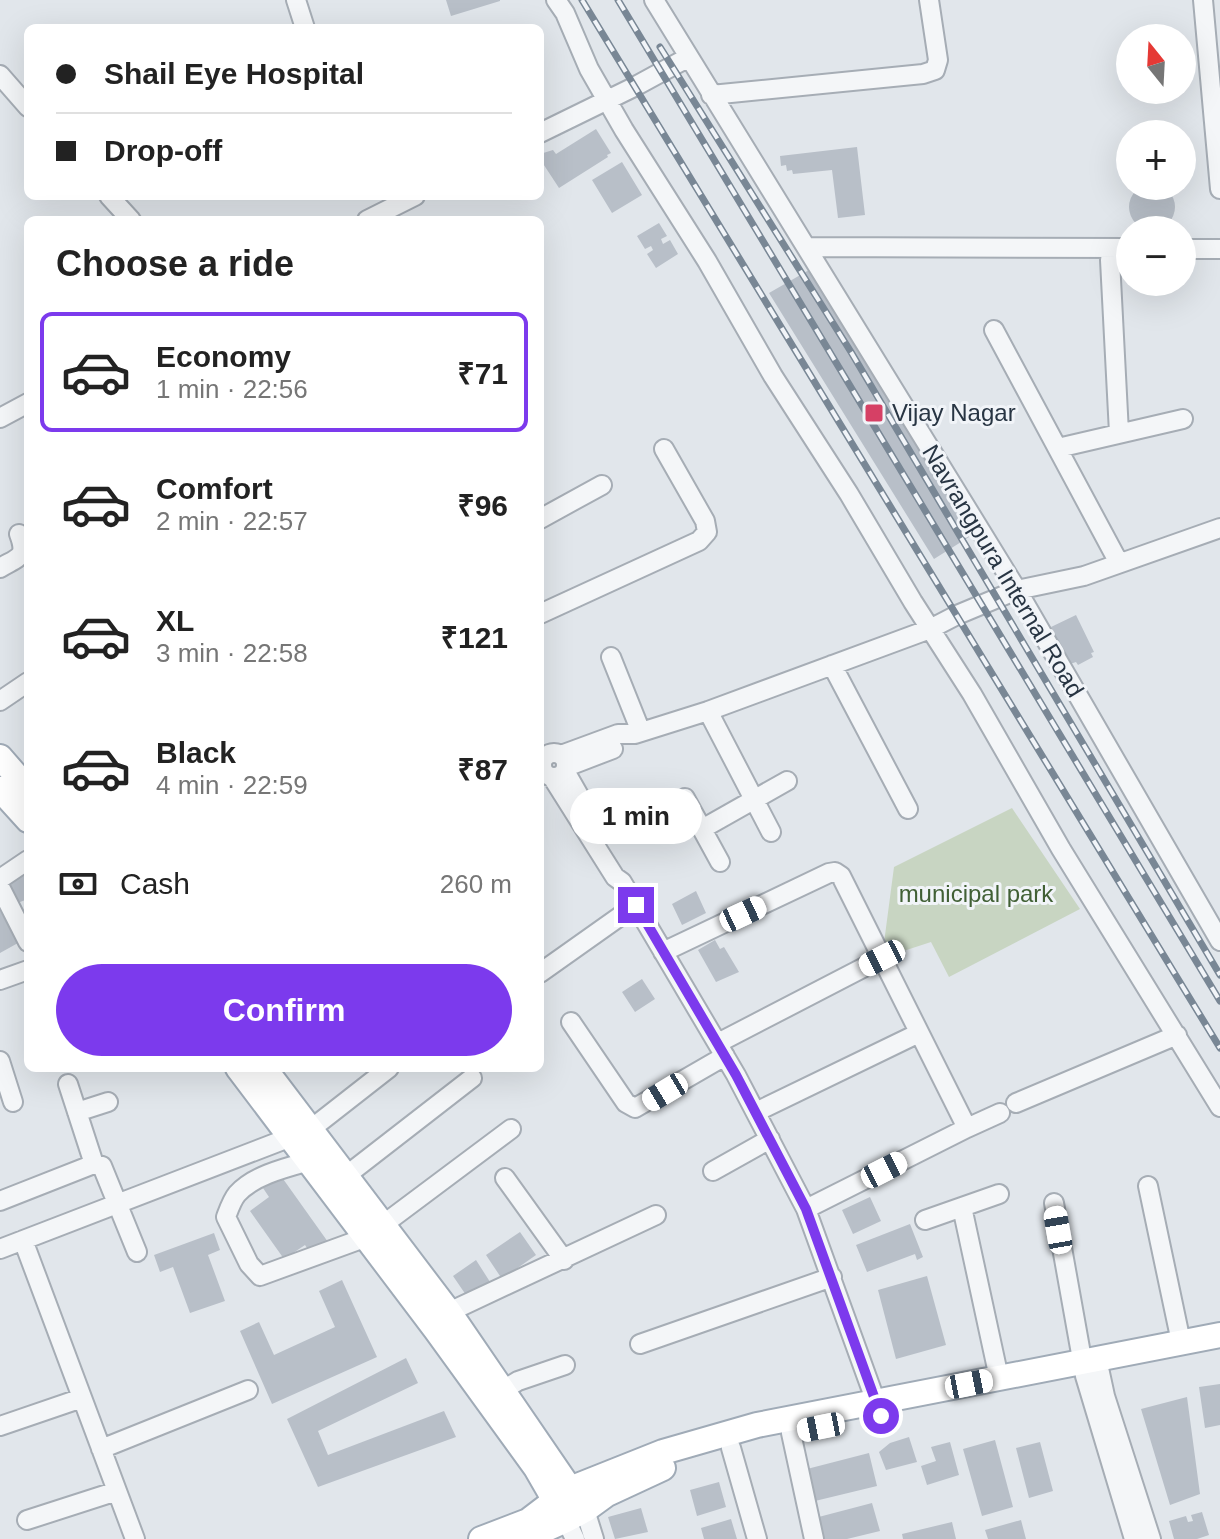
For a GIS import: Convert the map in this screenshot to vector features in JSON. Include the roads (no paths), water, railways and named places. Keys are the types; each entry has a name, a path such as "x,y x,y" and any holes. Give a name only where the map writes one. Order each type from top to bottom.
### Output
{"main road":[{"path":"0,757 24,784"},
{"path":"0,789 24,816"},
{"path":"242,1072 347,1175 376,1231 536,1468 570,1512"},
{"path":"266,1072 301,1133 306,1162 376,1231 449,1312 503,1390 570,1512"},
{"path":"524,1539 663,1452 757,1425 880,1409 1091,1367 1181,1342 1220,1335"},
{"path":"481,1539 528,1521 570,1512 667,1466 999,1378 1220,1348"}],"street":[{"path":"296,0 304,24"},
{"path":"556,0 606,99 707,261 773,376 972,694 1061,849 1220,1107"},
{"name":"Navrangpura Internal Road","path":"654,0 1017,590 1220,941"},
{"path":"711,95 935,70 938,60 929,0"},
{"path":"1203,0 1220,189"},
{"path":"544,131 689,57"},
{"path":"0,75 24,102"},
{"path":"113,200 127,216"},
{"path":"374,216 404,200"},
{"path":"806,247 1116,248"},
{"path":"1196,249 1220,249"},
{"path":"1110,260 1119,433"},
{"path":"994,330 1119,563"},
{"path":"0,418 24,405"},
{"path":"1058,448 1183,419"},
{"path":"544,612 699,541 707,532 705,521 664,449"},
{"path":"544,517 602,485"},
{"path":"880,1409 806,1209 756,1112 622,882 623,873 549,764 618,734 638,733 708,711 930,629 1017,590 1084,576 1220,528"},
{"path":"0,568 22,555 24,548 19,534"},
{"path":"611,657 638,733"},
{"path":"832,665 908,809"},
{"path":"0,701 24,685"},
{"path":"708,711 771,832"},
{"path":"702,829 787,781"},
{"path":"685,798 720,862"},
{"path":"0,879 24,863"},
{"path":"663,952 835,872 841,876 967,1128"},
{"path":"0,887 24,934"},
{"path":"544,970 636,905"},
{"path":"571,1022 626,1103 635,1108 721,1050 882,958"},
{"path":"0,980 24,971"},
{"path":"756,1112 919,1033"},
{"path":"1016,1103 1177,1035"},
{"path":"0,1061 13,1102"},
{"path":"0,1249 301,1133 384,1072"},
{"path":"347,1175 472,1078"},
{"path":"68,1084 94,1164"},
{"path":"77,1112 108,1102"},
{"path":"806,1209 1000,1113"},
{"path":"306,1162 278,1170 246,1186 236,1195 226,1217 249,1264 260,1276 280,1271 376,1231 511,1129"},
{"path":"713,1171 770,1139"},
{"path":"0,1201 94,1164 102,1166 137,1252"},
{"path":"505,1178 564,1260"},
{"path":"1148,1186 1181,1342"},
{"path":"925,1220 999,1194"},
{"path":"1054,1203 1134,1539"},
{"path":"962,1207 999,1378"},
{"path":"449,1312 656,1215"},
{"path":"23,1240 135,1539"},
{"path":"640,1344 832,1277"},
{"path":"503,1390 518,1381 565,1365"},
{"path":"1091,1367 1151,1539"},
{"path":"101,1449 248,1390"},
{"path":"0,1426 82,1398"},
{"path":"791,1433 814,1539"},
{"path":"731,1448 757,1539"},
{"path":"27,1520 117,1491"},
{"path":"570,1512 594,1539"}],"railway":[{"path":"582,0 1220,1048"},
{"path":"618,0 1220,1001"},
{"path":"660,47 851,352 1220,975"}],"place":[{"name":"Vijay Nagar","path":"874,413"}],"park label":[{"name":"municipal park","path":"976,894"}]}
